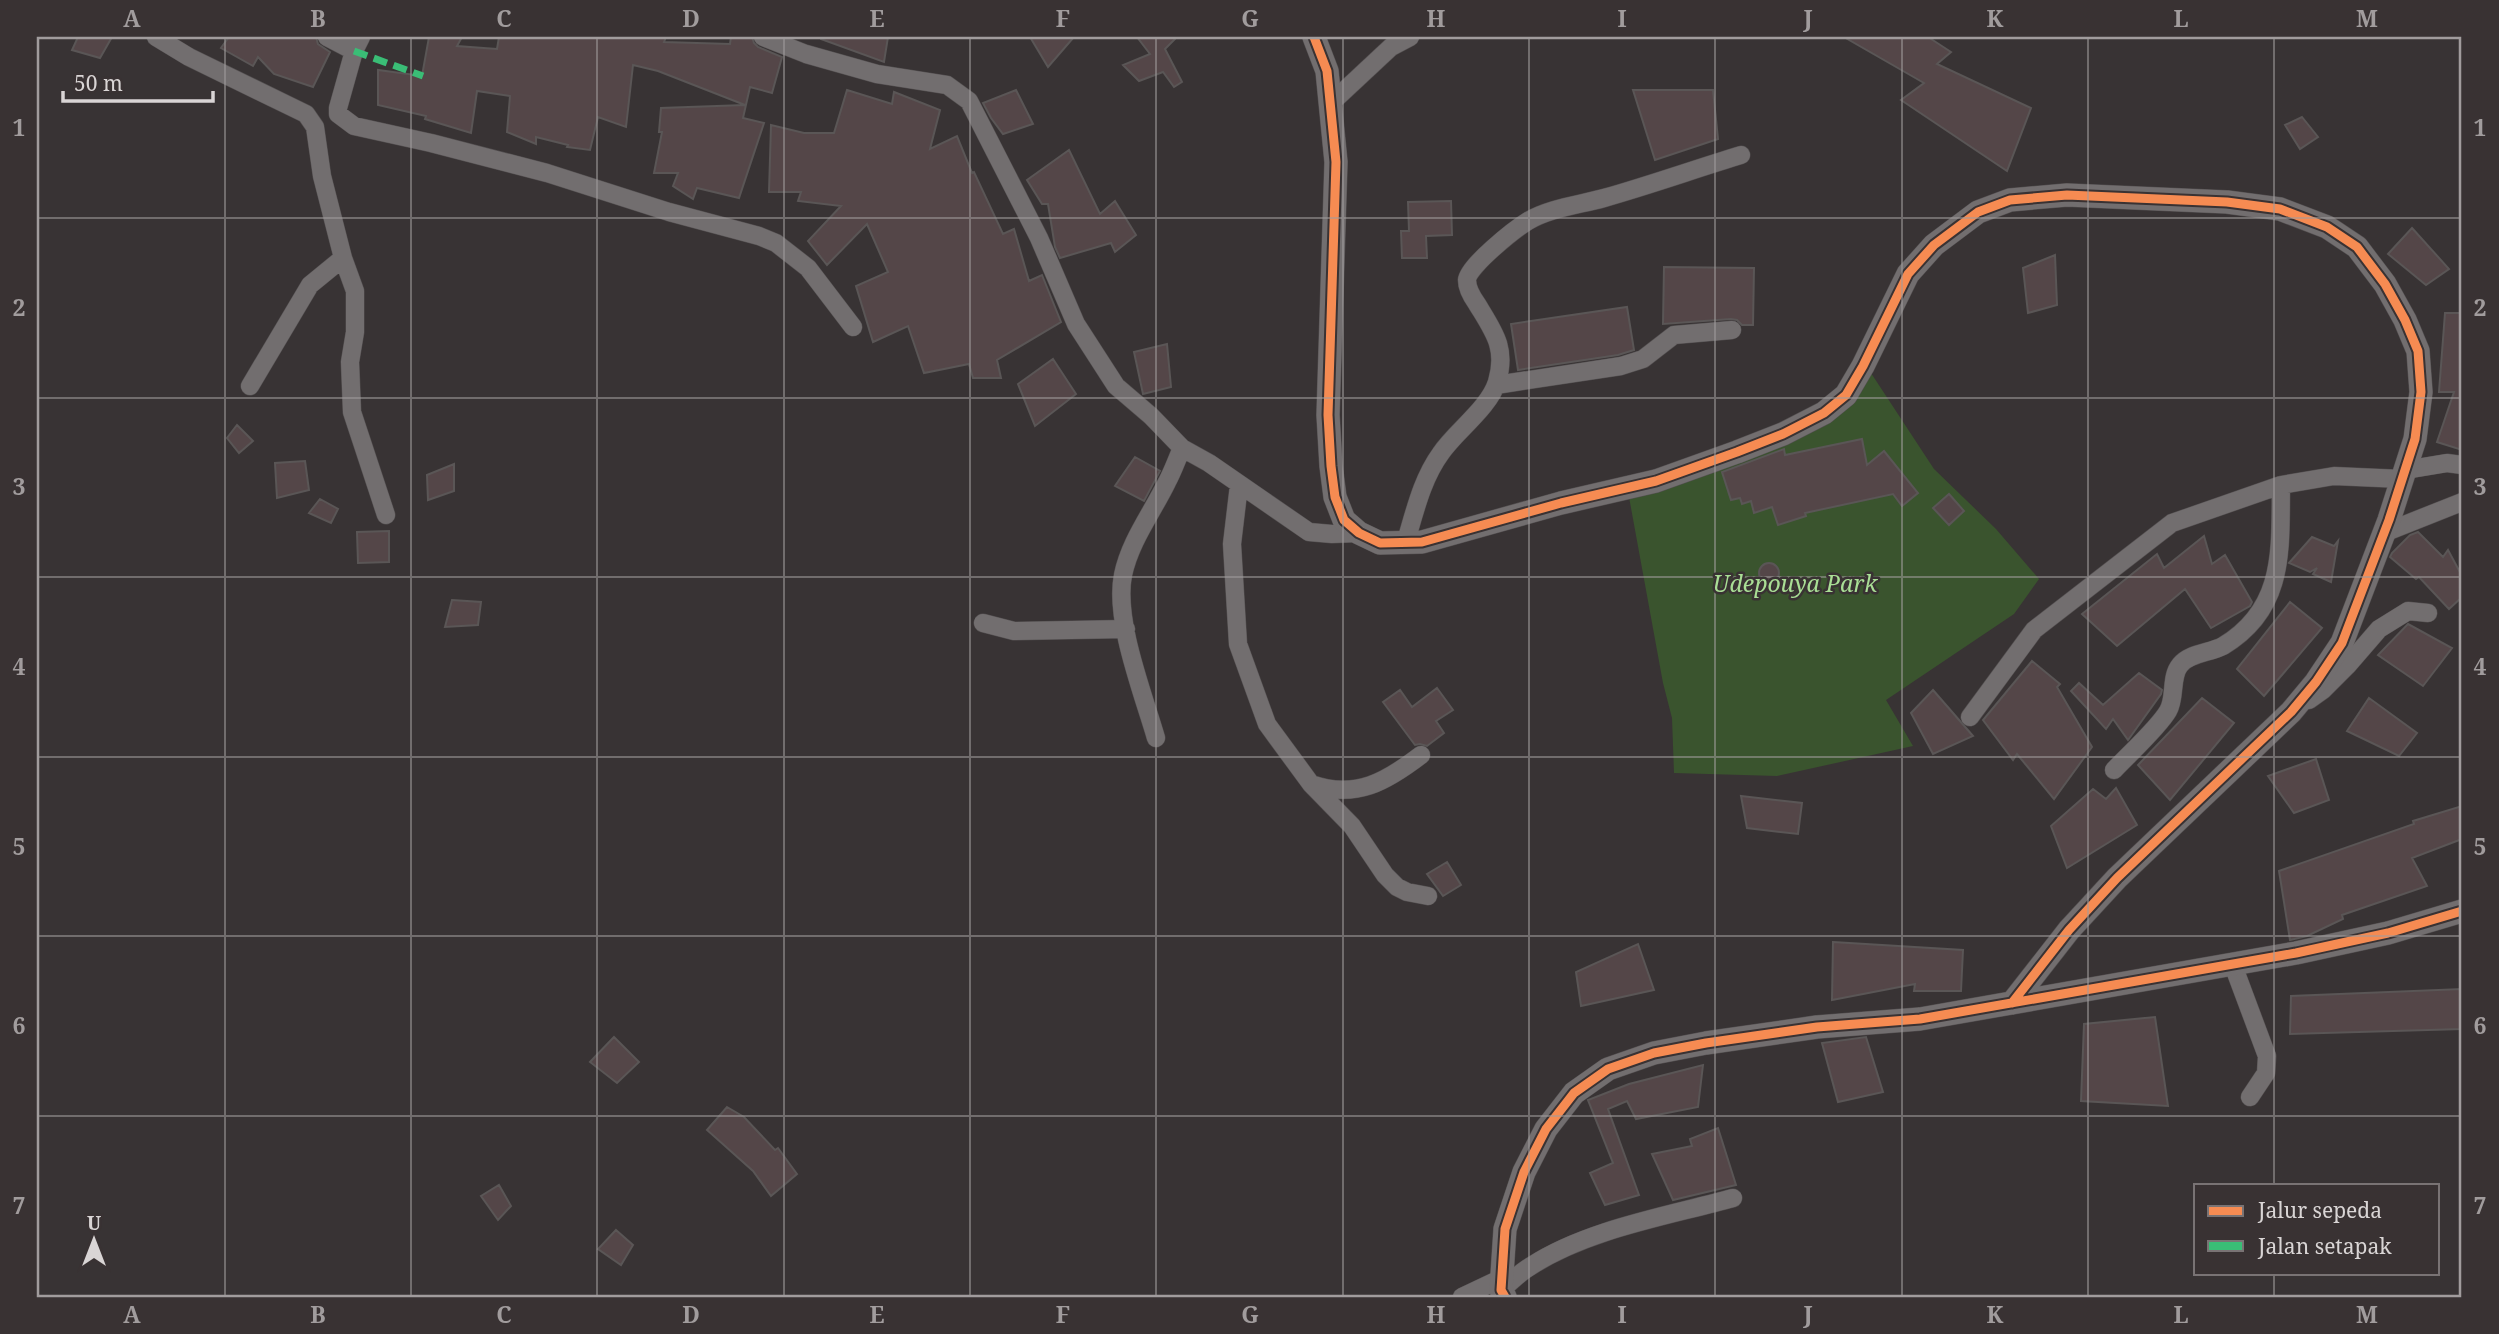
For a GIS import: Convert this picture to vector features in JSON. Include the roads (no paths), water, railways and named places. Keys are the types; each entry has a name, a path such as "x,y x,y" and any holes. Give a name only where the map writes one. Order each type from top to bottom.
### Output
{"street":[{"path":"156,37 189,57 306,114 338,114 354,126 547,173 776,243 808,268 853,327"},
{"path":"327,37 358,44 338,114"},
{"path":"763,37 806,54 877,74 947,85 969,101 1039,238 1076,324 1116,386 1152,416 1182,448 1209,463 1309,532 1359,533"},
{"path":"1314,37 1326,71 1336,162 1328,415 1335,497 1344,520 1359,533 1380,543 1422,542 1561,503 1656,481 1749,448 1824,413 1846,395 1908,274 1934,244 1978,212 2010,200 2067,195 2227,202 2280,209 2327,227 2357,247 2385,284 2418,351 2421,393 2415,439 2404,474 2342,643 2316,682 2291,712 2117,878 2069,930 2012,1003"},
{"path":"1331,103 1391,47 1410,37"},
{"path":"306,114 315,127 322,176 343,258 355,291 355,332 350,362 352,412 386,515"},
{"path":"1406,541 1427,474 1442,450 1469,423 1496,385 1502,355 1493,329 1471,295 1467,280 1470,271 1503,240 1529,221 1563,208 1604,198 1741,155"},
{"path":"250,386 310,285 343,258"},
{"path":"1496,385 1621,366 1643,359 1674,335 1732,330"},
{"path":"1156,738 1130,653 1122,606 1122,576 1142,528 1182,448"},
{"path":"1970,717 2034,630 2172,523 2281,485 2334,476 2404,474 2447,463 2462,465"},
{"path":"1239,485 1232,544 1238,644 1267,724 1311,784 1352,826 1385,875 1397,887 1407,892 1428,896"},
{"path":"2114,770 2170,709 2176,672 2180,664 2188,658 2223,646 2247,628 2266,605 2277,575 2281,485"},
{"path":"2384,533 2462,502"},
{"path":"2291,712 2323,690 2347,667 2379,629 2408,611 2428,612"},
{"path":"983,623 1014,631 1126,629"},
{"path":"1311,784 1322,788 1358,788 1384,781 1421,755"},
{"path":"1503,1288 1505,1229 1524,1171 1546,1129 1574,1093 1608,1069 1654,1053 1706,1043 1817,1027 1920,1019 2232,965 2388,933 2462,911"},
{"path":"2232,965 2267,1056 2266,1073 2250,1097"},
{"path":"1462,1297 1503,1288 1530,1266 1563,1248 1613,1231 1733,1198"}],"park label":[{"name":"Udepouya Park","path":"1795,583"}]}
